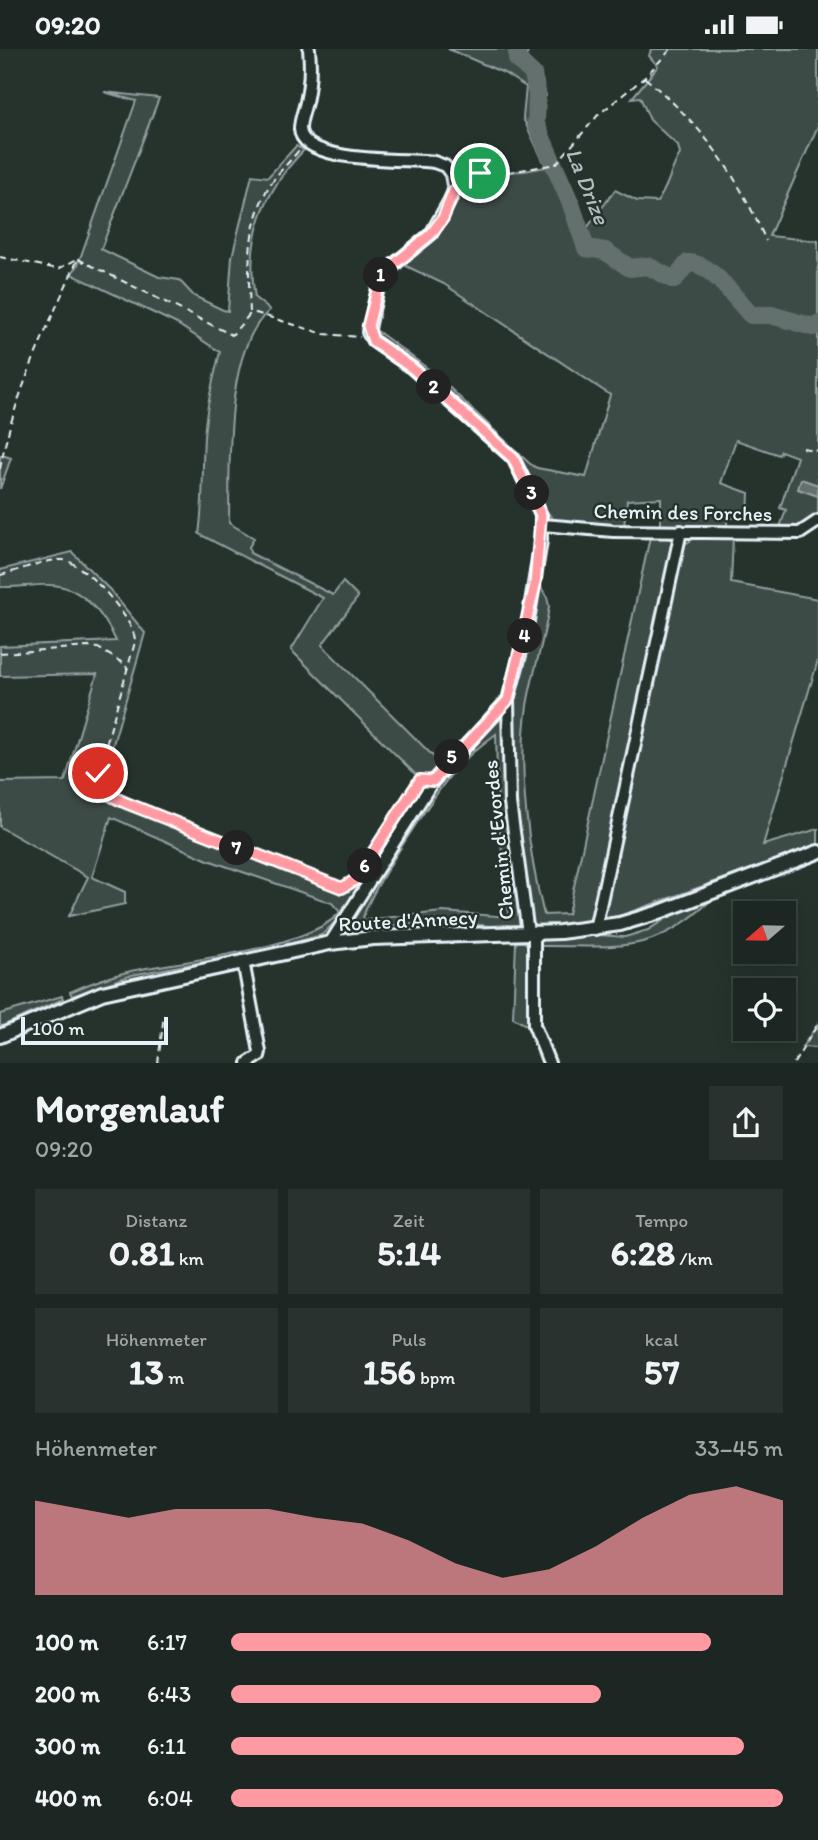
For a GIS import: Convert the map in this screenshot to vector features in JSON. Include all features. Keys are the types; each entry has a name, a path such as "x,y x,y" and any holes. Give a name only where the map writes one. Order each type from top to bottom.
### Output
{"main road":[{"name":"Route d'Annecy","path":"0,1036 103,993 330,943 373,938 595,929 657,913 818,852"}],"street":[{"path":"309,49 310,80 300,124 305,140 320,149 353,157 425,160 445,166 452,174 454,191 443,218 431,234 391,265 378,280 368,320 369,336"},
{"name":"Chemin d'Evordes","path":"369,336 430,384 513,458 534,497 542,525 526,633 508,700 510,803 531,933 534,1025 549,1063"},
{"name":"Chemin des Forches","path":"542,525 613,531 800,533 818,521"},
{"path":"595,929 681,531"},
{"name":"Chemin d'Evordes","path":"330,943 433,781 508,700"},
{"path":"243,961 260,1052 259,1056 248,1063"}],"path":[{"path":"445,166 480,173 524,171 556,164 598,115 645,77 671,49"},
{"path":"645,77 714,146 743,189 766,241"},
{"path":"78,259 232,335 250,313 248,265 259,209 270,185 305,140"},
{"path":"454,191 480,173"},
{"path":"0,257 58,268 78,259"},
{"path":"0,469 4,441 16,401 78,259"},
{"path":"250,313 324,334 369,336"},
{"path":"803,448 818,451"},
{"path":"0,575 62,560 81,569 121,611 134,630 135,642 97,780 103,791 126,803 335,887 346,887 355,880 420,780 433,781"},
{"path":"0,653 98,648 126,665 128,670"},
{"path":"158,1063 164,1015"},
{"path":"794,1063 818,1024"}],"shaded area":[{"path":"448,49 530,49 526,56 542,79 546,96 542,100 539,117 541,129 587,228 615,190 637,201 657,202 680,154 678,146 650,120 640,97 632,98 658,66 649,56 651,49 818,49 818,126 769,236 818,241 818,515 807,528 780,527 786,510 780,508 797,457 781,451 779,455 736,440 721,483 749,493 748,518 727,518 727,526 661,525 661,498 627,500 624,526 555,521 508,447 410,360 378,340 372,331 383,277 443,229 463,183 480,173 546,167 523,118 526,87 504,73","holes":["404,265 444,284 610,395 586,477 537,468 529,463 435,374 376,330 384,289"]},
{"path":"104,92 159,98 101,249 159,277 179,280 194,296 223,310 228,311 232,257 252,175 268,177 296,146 304,150 268,200 255,236 255,298 270,310 255,328 244,351 237,379 230,441 229,523 254,538 249,547 250,553 333,595 343,582 358,597 322,645 440,763 404,812 344,913 322,935 265,950 132,975 72,996 70,992 123,973 273,944 324,925 340,912 332,903 208,860 111,817 92,877 125,892 125,904 69,916 88,877 0,827 0,782 65,781 97,674 0,676 0,646 116,641 105,621 82,596 72,590 51,585 0,587 0,570 72,552 111,591 145,633 101,786 257,853 346,885 416,775 291,650 323,598 199,534 205,426 220,352 177,324 71,274 77,267 136,101"},
{"path":"0,456 11,458 0,489"},
{"path":"801,479 818,485 818,496 798,489"},
{"path":"650,537 664,537 685,544 695,538 733,537 731,583 818,599 818,660 763,845 818,829 818,845 622,915 580,924 535,927 532,925 514,821 510,717 540,586 549,606 529,694 524,730 526,812 544,915 568,914"},
{"path":"505,712 510,835 521,925 489,926 453,922 348,928 378,870 415,812 482,734","holes":["496,734 498,816 509,917 443,912 363,920 375,891 433,798 460,765"]},
{"path":"710,901 669,932 650,940 612,946 540,946 541,940 599,935 625,937 648,930 670,916"},
{"path":"516,942 524,942 530,947 528,1026 513,1018"},
{"path":"62,996 63,999 0,1027 0,1014"},
{"path":"818,1024 818,1048 802,1047"}],"waterway":[{"name":"La Drize","path":"517,49 517,59 533,74 537,94 536,124 571,204 586,248 605,251 630,268 648,266 674,280 688,263 696,264 714,275 751,315 771,315 813,327 818,324"}],"route":[{"path":"98,773 99,786 108,795 315,880 342,888 355,880 362,871 387,827 420,780 433,781 463,745 497,714 508,700 526,633 535,585 541,541 541,515 513,458 412,368 373,341 368,332 381,275 431,234 443,218 454,191 469,178 480,173"}]}
